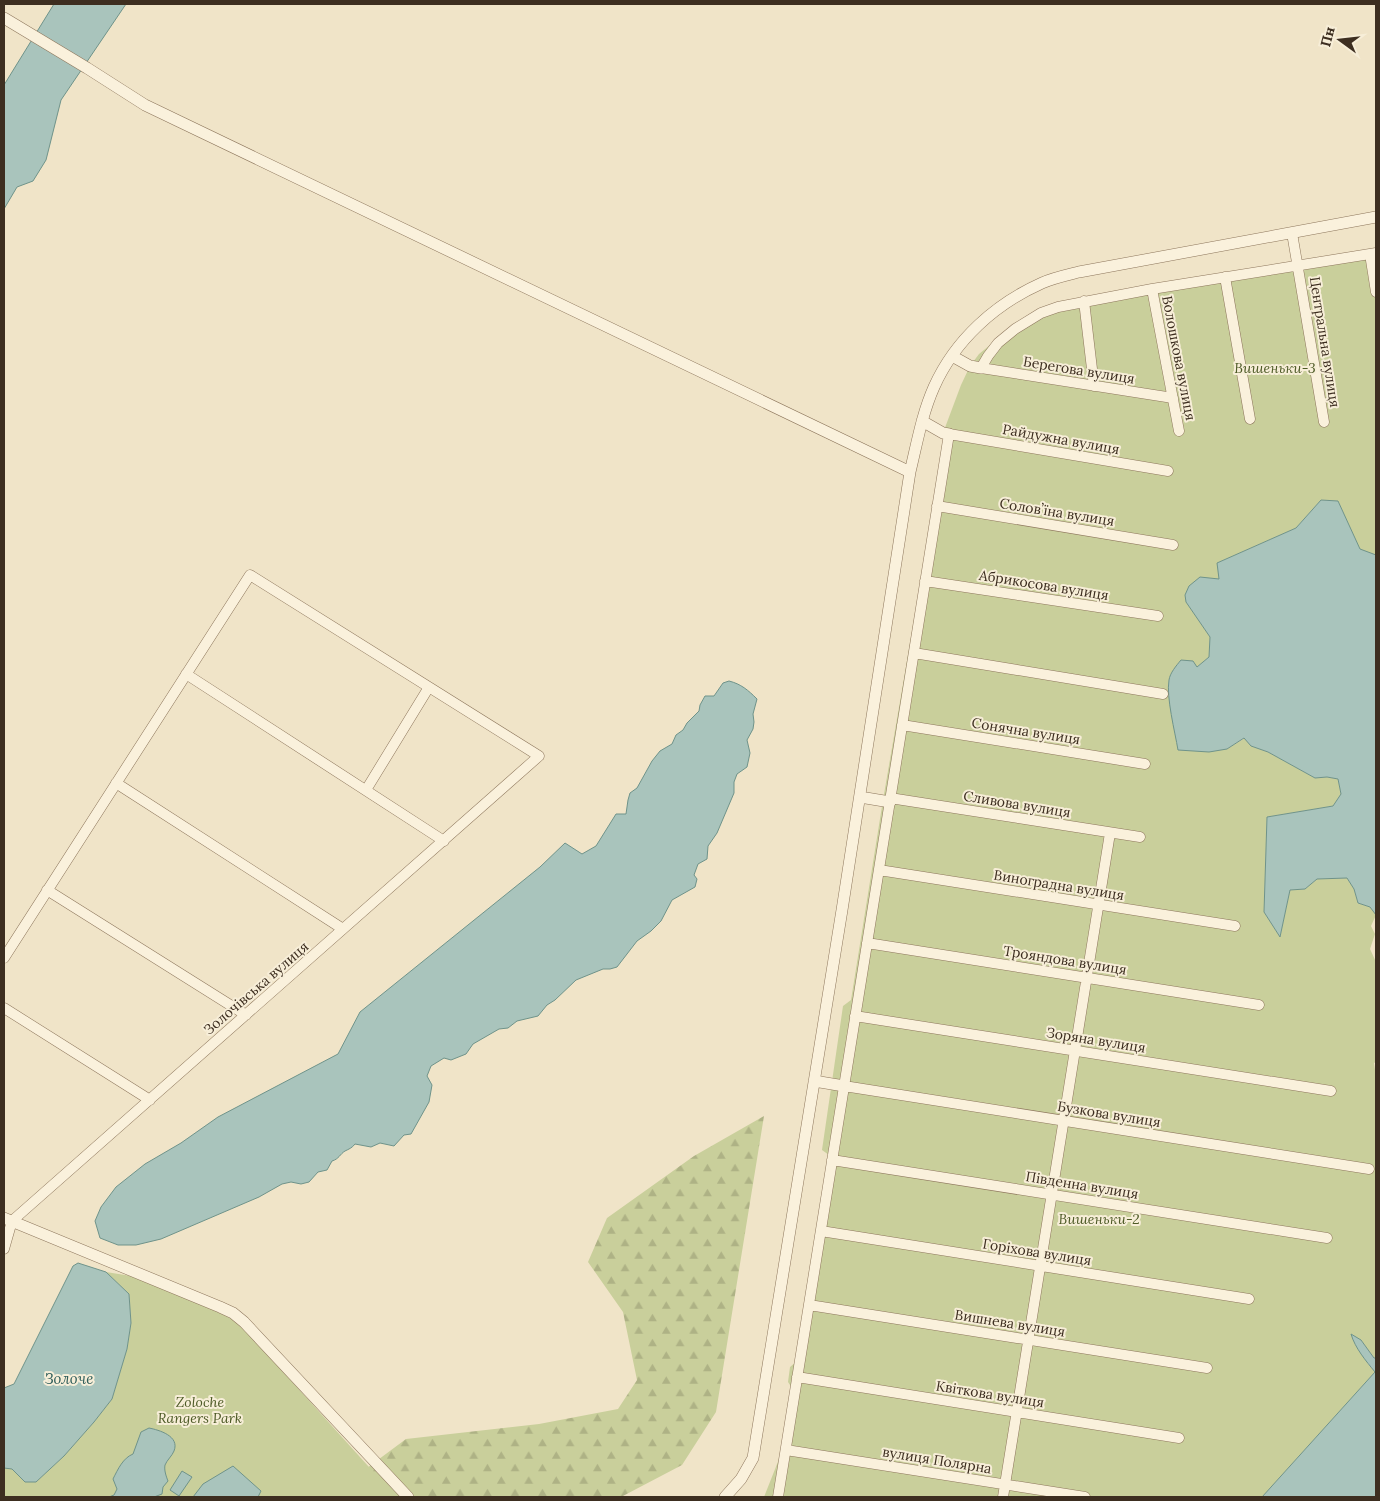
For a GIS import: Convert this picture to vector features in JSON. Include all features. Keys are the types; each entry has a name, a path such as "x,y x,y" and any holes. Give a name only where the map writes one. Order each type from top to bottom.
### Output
{"street":[{"path":"4,18 145,105 910,472"},
{"path":"725,1497 741,1479 753,1458 860,797 910,472 922,421 934,387 959,346 981,322 1012,298 1044,282 1079,272 1376,217"},
{"name":"Центральна вулиця","path":"1292,232 1324,422"},
{"path":"952,356 970,366 981,368 998,343 1015,329 1041,313 1058,307 1084,301 1373,253 1376,292"},
{"path":"1225,277 1250,419"},
{"name":"Волошкова вулиця","path":"1152,290 1179,431"},
{"path":"1084,301 1094,386"},
{"name":"Берегова вулиця","path":"981,368 1173,398"},
{"path":"778,1497 949,434 943,433 922,421"},
{"name":"Райдужна вулиця","path":"949,434 1168,471"},
{"name":"Соловʼїна вулиця","path":"937,506 1173,545"},
{"path":"4,958 250,574 429,687 366,790"},
{"name":"Абрикосова вулиця","path":"925,580 1158,616"},
{"path":"914,654 1162,694"},
{"path":"186,674 444,841"},
{"name":"Золочівська вулиця","path":"8,1220 150,1100 539,756 429,687"},
{"name":"Сонячна вулиця","path":"902,725 1145,764"},
{"path":"116,783 343,929"},
{"path":"860,797 890,800"},
{"name":"Сливова вулиця","path":"890,800 1140,837"},
{"path":"1003,1497 1110,832"},
{"name":"Виноградна вулиця","path":"879,870 1236,926"},
{"path":"48,890 246,1015"},
{"name":"Трояндова вулиця","path":"867,943 1259,1005"},
{"path":"4,1008 150,1100"},
{"name":"Зоряна вулиця","path":"856,1016 1331,1091"},
{"path":"814,1081 844,1086"},
{"name":"Бузкова вулиця","path":"844,1086 1369,1169"},
{"name":"Південна вулиця","path":"832,1160 1327,1238"},
{"path":"4,1249 8,1220 233,1314 244,1322 408,1497"},
{"name":"Горіхова вулиця","path":"821,1232 1249,1299"},
{"name":"Вишнева вулиця","path":"809,1305 1207,1368"},
{"name":"Квіткова вулиця","path":"797,1377 1179,1438"},
{"name":"вулиця Полярна","path":"786,1450 1085,1497"}],"green space":[{"name":"Вишеньки-2","path":"1376,249 1376,555 1360,550 1338,501 1321,500 1296,528 1218,563 1219,579 1211,579 1186,602 1210,637 1209,657 1197,667 1227,749 1245,738 1251,746 1268,752 1315,778 1327,777 1338,779 1341,794 1333,806 1267,817 1264,912 1280,937 1290,890 1305,889 1317,879 1347,878 1354,889 1358,903 1370,907 1376,915 1371,926 1375,934 1370,949 1376,962 1376,1062 1374,1063 1376,1076 1376,1358 1374,1358 1361,1340 1368,1364 1376,1371 1262,1497 764,1497 781,1454 792,1388 788,1382 790,1367 796,1362 829,1155 822,1150 843,1006 851,1000 883,800 943,452 943,433 970,366 979,354 1011,328 1040,310"},
{"path":"764,1116 716,1412 682,1465 621,1497 328,1497 406,1439 539,1424 618,1409 637,1380 623,1312 588,1262 607,1218 694,1156"},
{"name":"Zoloche Rangers Park","path":"106,1272 131,1276 223,1314 241,1325 396,1497 4,1497 4,1468 12,1468 25,1482 36,1482 64,1456 112,1399 127,1349 131,1323 129,1294"}],"water":[{"path":"54,4 126,4 61,100 46,160 33,181 17,187 4,209 4,85"},
{"path":"1321,500 1338,501 1360,549 1376,555 1376,915 1370,907 1358,903 1354,889 1347,878 1317,879 1305,889 1290,890 1280,937 1264,912 1267,817 1333,806 1341,794 1338,779 1327,777 1315,778 1268,752 1251,746 1244,738 1227,749 1209,752 1178,750 1168,687 1172,672 1181,660 1193,661 1197,667 1209,657 1210,637 1186,602 1185,595 1189,586 1200,577 1219,579 1217,563 1296,528"},
{"path":"729,681 744,688 757,699 753,714 753,729 747,740 750,753 747,767 737,774 734,782 734,793 717,833 708,846 707,859 698,864 694,875 697,879 695,887 672,900 661,921 637,941 617,967 603,969 576,980 547,1005 538,1016 517,1021 508,1028 499,1029 473,1044 466,1054 451,1060 444,1058 431,1066 427,1076 432,1085 429,1102 411,1134 404,1135 394,1146 380,1143 371,1147 355,1144 332,1161 327,1170 318,1172 309,1182 282,1184 259,1197 161,1239 136,1245 118,1245 100,1238 95,1221 101,1207 116,1187 145,1164 181,1143 218,1117 338,1054 360,1012 540,867 565,843 582,854 596,846 616,814 626,814 630,793 637,788 652,761 660,751 672,744 676,735 683,730 699,711 705,696 714,696 723,683"},
{"name":"Золоче","path":"78,1263 106,1272 129,1294 131,1323 127,1349 112,1399 64,1456 36,1482 25,1482 12,1469 4,1468 4,1388 14,1384 73,1266"},
{"path":"1351,1334 1361,1340 1374,1358 1376,1358 1376,1497 1262,1497 1375,1372 1358,1349"},
{"path":"149,1428 168,1435 174,1441 175,1446 165,1465 168,1481 163,1487 162,1494 154,1497 109,1497 114,1495 117,1489 113,1479 119,1468 126,1458 133,1454 141,1432"},
{"path":"233,1466 261,1491 258,1497 193,1497 203,1484"},
{"path":"182,1471 192,1477 179,1496 170,1490"}],"park label":[{"name":"Вишеньки-3","path":"1275,368"}]}
